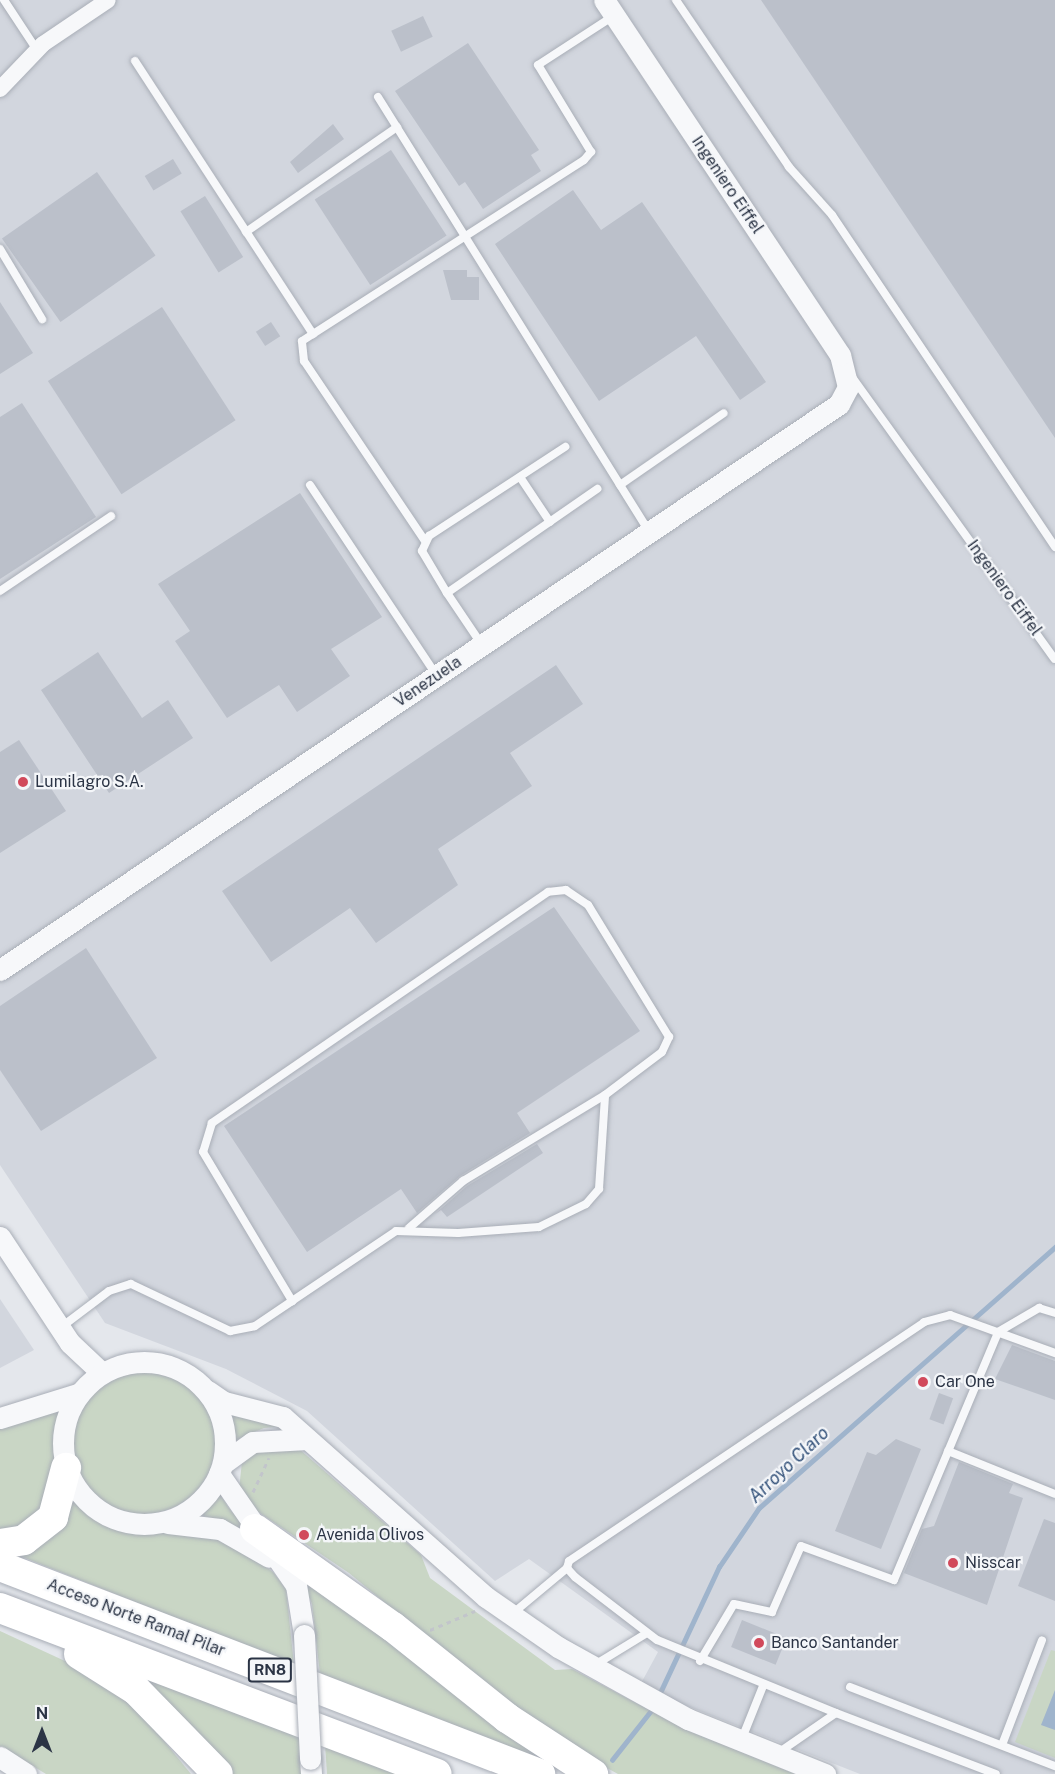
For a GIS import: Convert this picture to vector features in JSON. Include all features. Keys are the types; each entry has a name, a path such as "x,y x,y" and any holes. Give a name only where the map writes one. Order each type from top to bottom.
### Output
{"highway":[{"path":"0,1544 24,1540 53,1517 66,1468"},
{"path":"255,1529 364,1606 507,1718 593,1774"},
{"name":"Acceso Norte Ramal Pilar","path":"0,1566 540,1774"},
{"name":"RN8","path":"0,1608 436,1774"},
{"path":"0,1612 112,1672 166,1717 218,1774"}],"street":[{"path":"0,88 37,50 108,0"},
{"name":"Ingeniero Eiffel","path":"610,8 848,379"},
{"name":"Venezuela","path":"0,970 829,413 848,379"},
{"path":"0,1237 60,1328 102,1374"},
{"path":"0,1418 77,1394 102,1374 149,1362 185,1372 224,1402 283,1417 486,1597 591,1667 628,1689 688,1719 825,1774"},
{"path":"208,1391 226,1429 222,1468 255,1529 296,1585 303,1635 311,1766"},
{"path":"77,1394 62,1438 66,1468 81,1494 103,1513 130,1523 194,1522 220,1529 282,1565"},
{"path":"159,1523 195,1506 222,1468 253,1442 307,1439"},
{"path":"0,1757 26,1774"}],"lane":[{"path":"4,0 37,50"},
{"path":"676,0 789,168 832,215 1055,547"},
{"path":"425,541 304,361 302,341 467,236 591,152 538,65 610,8"},
{"path":"135,62 313,334"},
{"path":"378,98 467,236 650,533"},
{"path":"246,232 397,127"},
{"path":"0,249 42,319"},
{"name":"Ingeniero Eiffel","path":"848,379 1055,659"},
{"path":"620,484 724,413"},
{"path":"482,645 422,551 425,541 565,447"},
{"path":"520,477 550,522"},
{"path":"310,485 436,676"},
{"path":"447,593 597,489"},
{"path":"0,591 111,516"},
{"path":"292,1301 203,1152 208,1130 548,892 566,890 588,905 667,1027 662,1052 605,1095 463,1181 409,1228"},
{"path":"60,1328 124,1285 231,1330 255,1326 396,1231 409,1228 458,1233 539,1227 567,1218 600,1189 605,1095"},
{"path":"700,1661 734,1604 772,1612 801,1546 894,1580 996,1331 1039,1308 1055,1313"},
{"path":"511,1615 567,1568 586,1545 924,1322 950,1315 1055,1353"},
{"path":"948,1451 1055,1494"},
{"path":"567,1568 647,1634 687,1656 996,1774"},
{"path":"591,1667 647,1634"},
{"path":"1002,1745 1042,1640"},
{"path":"741,1741 763,1686"},
{"path":"850,1687 1055,1766"},
{"path":"775,1755 836,1713"},
{"path":"166,1717 185,1758"}],"path":[{"path":"252,1495 273,1448"},
{"path":"428,1631 472,1615 486,1597"}],"shaded area":[{"path":"0,0 1055,0 1055,1774 860,1774 639,1687 658,1652 529,1559 495,1581 307,1411 226,1369 105,1323 0,1165"},
{"path":"0,1299 34,1350 0,1368"}],"green space":[{"path":"144,1372 171,1378 194,1393 209,1416 215,1443 209,1470 194,1493 171,1508 144,1514 117,1508 94,1493 79,1470 73,1443 79,1416 94,1393 117,1378"},
{"path":"60,1405 54,1442 57,1467 44,1518 0,1537 0,1424"},
{"path":"230,1414 285,1426 264,1428 234,1441"},
{"path":"298,1448 421,1555 430,1578 555,1670 572,1669 683,1728 795,1774 618,1774 541,1732 349,1573 248,1505 239,1490 242,1461 253,1450"},
{"path":"219,1492 228,1507 252,1536 200,1514"},
{"path":"72,1499 89,1517 133,1533 194,1528 239,1548 273,1572 286,1589 294,1665 10,1552"},
{"path":"295,1562 550,1757 538,1758 320,1674 312,1604"},
{"path":"0,1631 119,1686 191,1774 46,1774 0,1746"},
{"path":"1051,1650 1055,1651 1055,1758 1015,1742"},
{"path":"118,1666 299,1734 302,1774 228,1774"},
{"path":"325,1744 401,1774 327,1774"}],"water":[{"path":"1055,1690 1055,1730 1041,1725"}],"building":[{"path":"761,0 1055,0 1055,438"},
{"path":"423,16 433,37 401,52 391,31"},
{"path":"468,43 539,150 531,155 541,171 483,209 465,182 459,186 395,91"},
{"path":"333,124 344,139 298,173 290,162"},
{"path":"391,150 447,236 370,285 315,200"},
{"path":"173,159 182,174 153,191 145,176"},
{"path":"97,172 156,256 60,322 2,239"},
{"path":"573,190 601,230 642,202 766,382 740,400 696,336 599,401 495,244"},
{"path":"205,196 243,257 219,272 180,211"},
{"path":"443,270 467,270 467,277 479,277 479,300 451,300"},
{"path":"0,302 33,353 0,374"},
{"path":"162,307 236,420 121,494 48,381"},
{"path":"271,322 280,336 265,346 256,332"},
{"path":"22,403 96,517 0,579 0,417"},
{"path":"300,493 382,617 331,649 350,676 297,712 279,685 227,718 175,641 190,631 158,584"},
{"path":"98,652 142,718 168,700 193,738 109,793 41,690"},
{"path":"556,665 583,704 510,753 532,786 438,849 458,885 376,943 350,908 271,962 222,891"},
{"name":"Lumilagro S.A.","path":"19,740 66,811 0,853 0,752"},
{"path":"554,907 640,1031 517,1113 530,1133 460,1176 417,1213 401,1189 307,1252 224,1126"},
{"path":"86,948 157,1058 41,1131 0,1070 0,1006"},
{"path":"537,1144 543,1153 447,1217 441,1210 435,1214 467,1186"},
{"path":"1012,1345 1055,1361 1055,1400 995,1379"},
{"path":"939,1393 953,1398 944,1424 929,1419"},
{"path":"896,1439 921,1449 881,1549 835,1531 867,1452 876,1455"},
{"path":"959,1462 1013,1484 1009,1493 1023,1498 987,1605 904,1573 922,1529 934,1526"},
{"path":"1044,1519 1055,1523 1055,1601 1018,1586"},
{"name":"Banco Santander","path":"742,1620 787,1638 776,1665 731,1647"}],"waterway":[{"name":"Arroyo Claro","path":"658,1697 719,1567 759,1508 1055,1247"},
{"name":"Arroyo Claro","path":"612,1760 653,1708"}],"place":[{"name":"Lumilagro S.A.","path":"23,782"},
{"name":"Car One","path":"923,1382"},
{"name":"Avenida Olivos","path":"304,1535"},
{"name":"Nisscar","path":"953,1563"},
{"name":"Banco Santander","path":"759,1643"}]}
